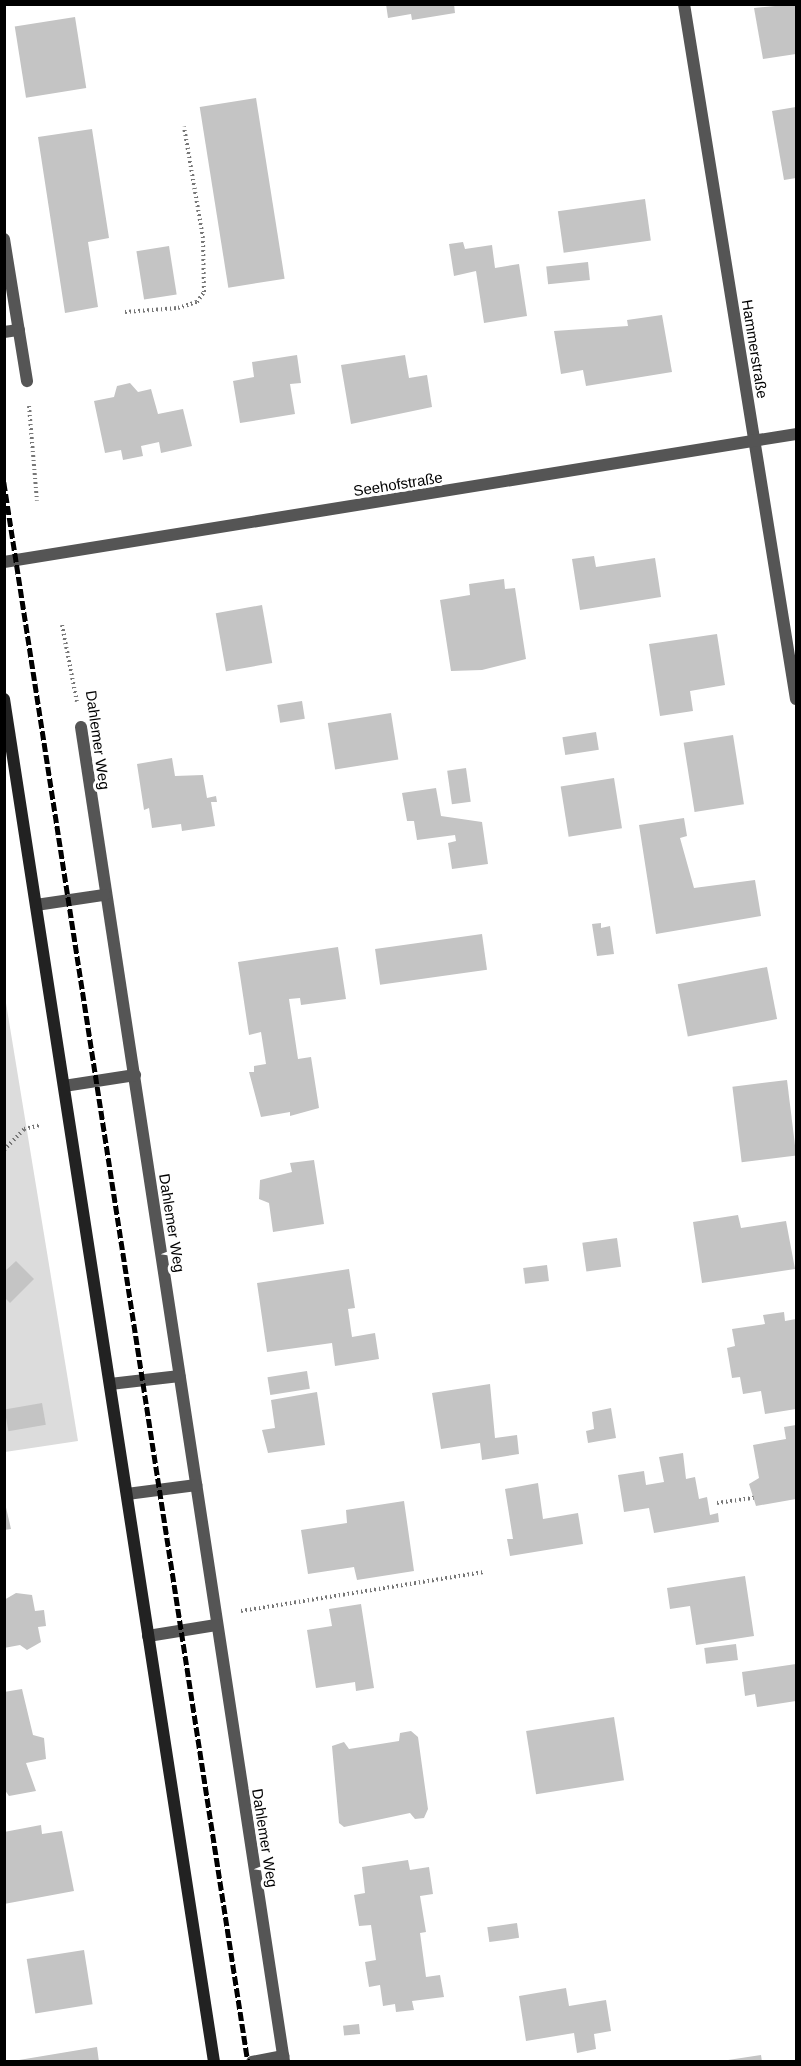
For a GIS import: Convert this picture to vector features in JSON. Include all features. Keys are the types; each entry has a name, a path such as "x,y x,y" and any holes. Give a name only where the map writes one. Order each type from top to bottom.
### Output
{"main road":[{"path":"4,699 214,2061"}],"street":[{"name":"Hammerstraße","path":"684,4 796,699"},
{"path":"4,239 27,381"},
{"path":"4,332 19,330"},
{"name":"Seehofstraße","path":"4,562 796,434"},
{"name":"Dahlemer Weg","path":"81,727 104,895 135,1075 284,2059 252,2061"},
{"path":"36,905 104,895"},
{"path":"64,1086 135,1075"},
{"path":"110,1384 180,1376"},
{"path":"127,1494 196,1485"},
{"path":"148,1636 216,1620"}],"path":[{"path":"125,312 178,308 197,302 204,292 203,238 184,127"},
{"path":"27,381 37,501"},
{"name":"Dahlemer Weg","path":"62,625 81,727"},
{"path":"4,1149 24,1129 41,1125"},
{"path":"717,1503 754,1498"},
{"path":"216,1620 484,1572"}],"shaded area":[{"path":"4,991 78,1441 5,1452 4,1452"}],"building":[{"path":"386,4 454,4 455,13 412,20 411,14 388,18"},
{"path":"796,4 796,54 763,59 754,8"},
{"path":"75,17 86,88 26,98 15,27"},
{"path":"256,98 285,279 228,288 200,107"},
{"path":"796,107 796,178 784,180 772,111"},
{"path":"92,129 109,238 88,242 98,307 65,313 38,137"},
{"path":"645,199 651,241 564,253 558,211"},
{"path":"463,242 465,249 492,245 495,268 519,264 527,316 484,323 476,271 454,276 449,244"},
{"path":"169,246 177,294 144,300 136,251"},
{"path":"588,262 590,280 548,284 546,266"},
{"path":"662,315 672,372 586,386 583,370 561,374 554,331 628,326 627,320"},
{"path":"297,355 301,383 290,384 295,414 240,423 233,381 254,377 252,362"},
{"path":"405,355 409,378 427,375 432,407 351,424 341,365"},
{"path":"130,383 138,392 151,389 158,414 183,409 192,446 161,453 159,442 141,446 143,456 123,460 121,450 105,453 94,401 114,397 117,386"},
{"path":"594,556 596,567 655,558 661,597 580,610 572,559"},
{"path":"504,579 505,589 515,588 526,659 482,670 451,671 440,600 470,595 469,584"},
{"path":"262,605 272,663 226,671 216,613"},
{"path":"717,634 725,685 690,691 693,711 660,716 649,644"},
{"path":"302,701 305,719 280,723 277,705"},
{"path":"391,713 398,759 335,769 328,723"},
{"path":"596,732 599,750 565,755 562,737"},
{"path":"733,735 744,804 695,812 684,743"},
{"path":"172,758 175,776 203,775 207,798 216,796 217,802 211,802 215,826 182,831 181,824 152,828 149,808 144,810 137,764"},
{"path":"466,768 471,802 452,804 447,771"},
{"path":"614,778 622,828 569,837 561,786"},
{"path":"436,788 441,816 482,822 488,864 452,869 448,843 456,841 455,835 417,840 414,821 407,821 402,793"},
{"path":"684,818 687,836 680,838 694,888 755,880 761,916 656,934 639,825"},
{"path":"601,923 601,928 610,926 614,954 597,956 592,924"},
{"path":"482,934 487,970 380,985 375,949"},
{"path":"338,947 346,999 301,1005 300,998 289,999 298,1059 311,1057 319,1108 290,1116 290,1112 261,1117 249,1072 254,1072 254,1066 266,1064 261,1032 249,1035 238,962"},
{"path":"767,967 777,1019 688,1036 678,984"},
{"path":"787,1080 796,1155 742,1162 732,1087"},
{"path":"314,1160 324,1224 273,1232 269,1203 259,1199 260,1180 292,1172 290,1163"},
{"path":"738,1215 741,1228 786,1221 795,1269 702,1283 693,1222"},
{"path":"617,1238 621,1267 586,1272 582,1243"},
{"path":"16,1261 34,1279 10,1303 4,1297 4,1272"},
{"path":"547,1265 549,1281 525,1284 523,1268"},
{"path":"349,1269 355,1308 348,1309 352,1337 375,1333 379,1359 335,1366 332,1343 267,1352 257,1283"},
{"path":"784,1312 785,1321 796,1319 796,1409 765,1414 761,1391 743,1394 740,1377 732,1378 727,1348 735,1346 732,1329 765,1324 763,1315"},
{"path":"307,1371 310,1389 270,1395 267,1377"},
{"path":"490,1384 495,1438 517,1435 519,1454 482,1460 480,1443 441,1449 432,1393"},
{"path":"317,1392 325,1445 268,1453 262,1430 275,1428 271,1400"},
{"path":"42,1403 46,1425 8,1431 5,1410"},
{"path":"611,1408 616,1438 588,1443 586,1431 594,1429 592,1412"},
{"path":"796,1425 796,1499 756,1506 749,1484 759,1478 753,1445 786,1439 784,1427"},
{"path":"683,1453 686,1479 695,1477 699,1499 707,1497 710,1515 718,1513 719,1522 654,1533 649,1508 624,1512 618,1475 644,1471 646,1485 664,1482 659,1457"},
{"path":"538,1483 543,1519 578,1513 583,1544 510,1556 507,1539 513,1539 505,1489"},
{"path":"4,1499 11,1529 4,1530"},
{"path":"404,1501 414,1571 357,1580 354,1567 308,1574 301,1530 347,1523 346,1510"},
{"path":"745,1576 754,1636 696,1645 690,1606 670,1609 667,1588"},
{"path":"16,1593 32,1595 35,1611 44,1610 46,1626 38,1627 41,1642 27,1650 20,1645 4,1648 4,1600"},
{"path":"361,1604 374,1688 356,1691 355,1682 316,1688 307,1630 332,1626 329,1609"},
{"path":"736,1644 738,1660 706,1664 704,1648"},
{"path":"796,1664 796,1701 757,1707 755,1694 745,1696 742,1672"},
{"path":"22,1689 33,1735 44,1738 46,1759 26,1763 36,1791 9,1796 4,1789 4,1692"},
{"path":"614,1717 624,1780 536,1794 526,1731"},
{"path":"411,1731 418,1737 428,1809 424,1818 415,1819 410,1813 344,1827 339,1823 332,1746 344,1742 349,1749 399,1741 400,1733"},
{"path":"41,1825 42,1834 62,1831 74,1891 4,1904 4,1832"},
{"path":"408,1860 410,1870 429,1867 433,1894 420,1896 426,1932 420,1933 426,1977 440,1975 444,1997 412,2001 414,2010 396,2012 395,2004 383,2006 380,1985 369,1987 365,1962 376,1960 371,1925 359,1926 354,1895 365,1893 362,1867"},
{"path":"517,1923 519,1938 489,1942 487,1927"},
{"path":"84,1950 93,2004 35,2013 27,1959"},
{"path":"566,1988 569,2006 606,2000 611,2031 594,2034 596,2049 577,2053 574,2033 526,2041 519,1996"},
{"path":"359,2024 360,2034 344,2036 343,2026"},
{"path":"97,2047 99,2062 19,2062 19,2060"},
{"path":"761,2055 762,2062 728,2062 728,2060"}],"railway":[{"path":"4,482 248,2062"}]}
